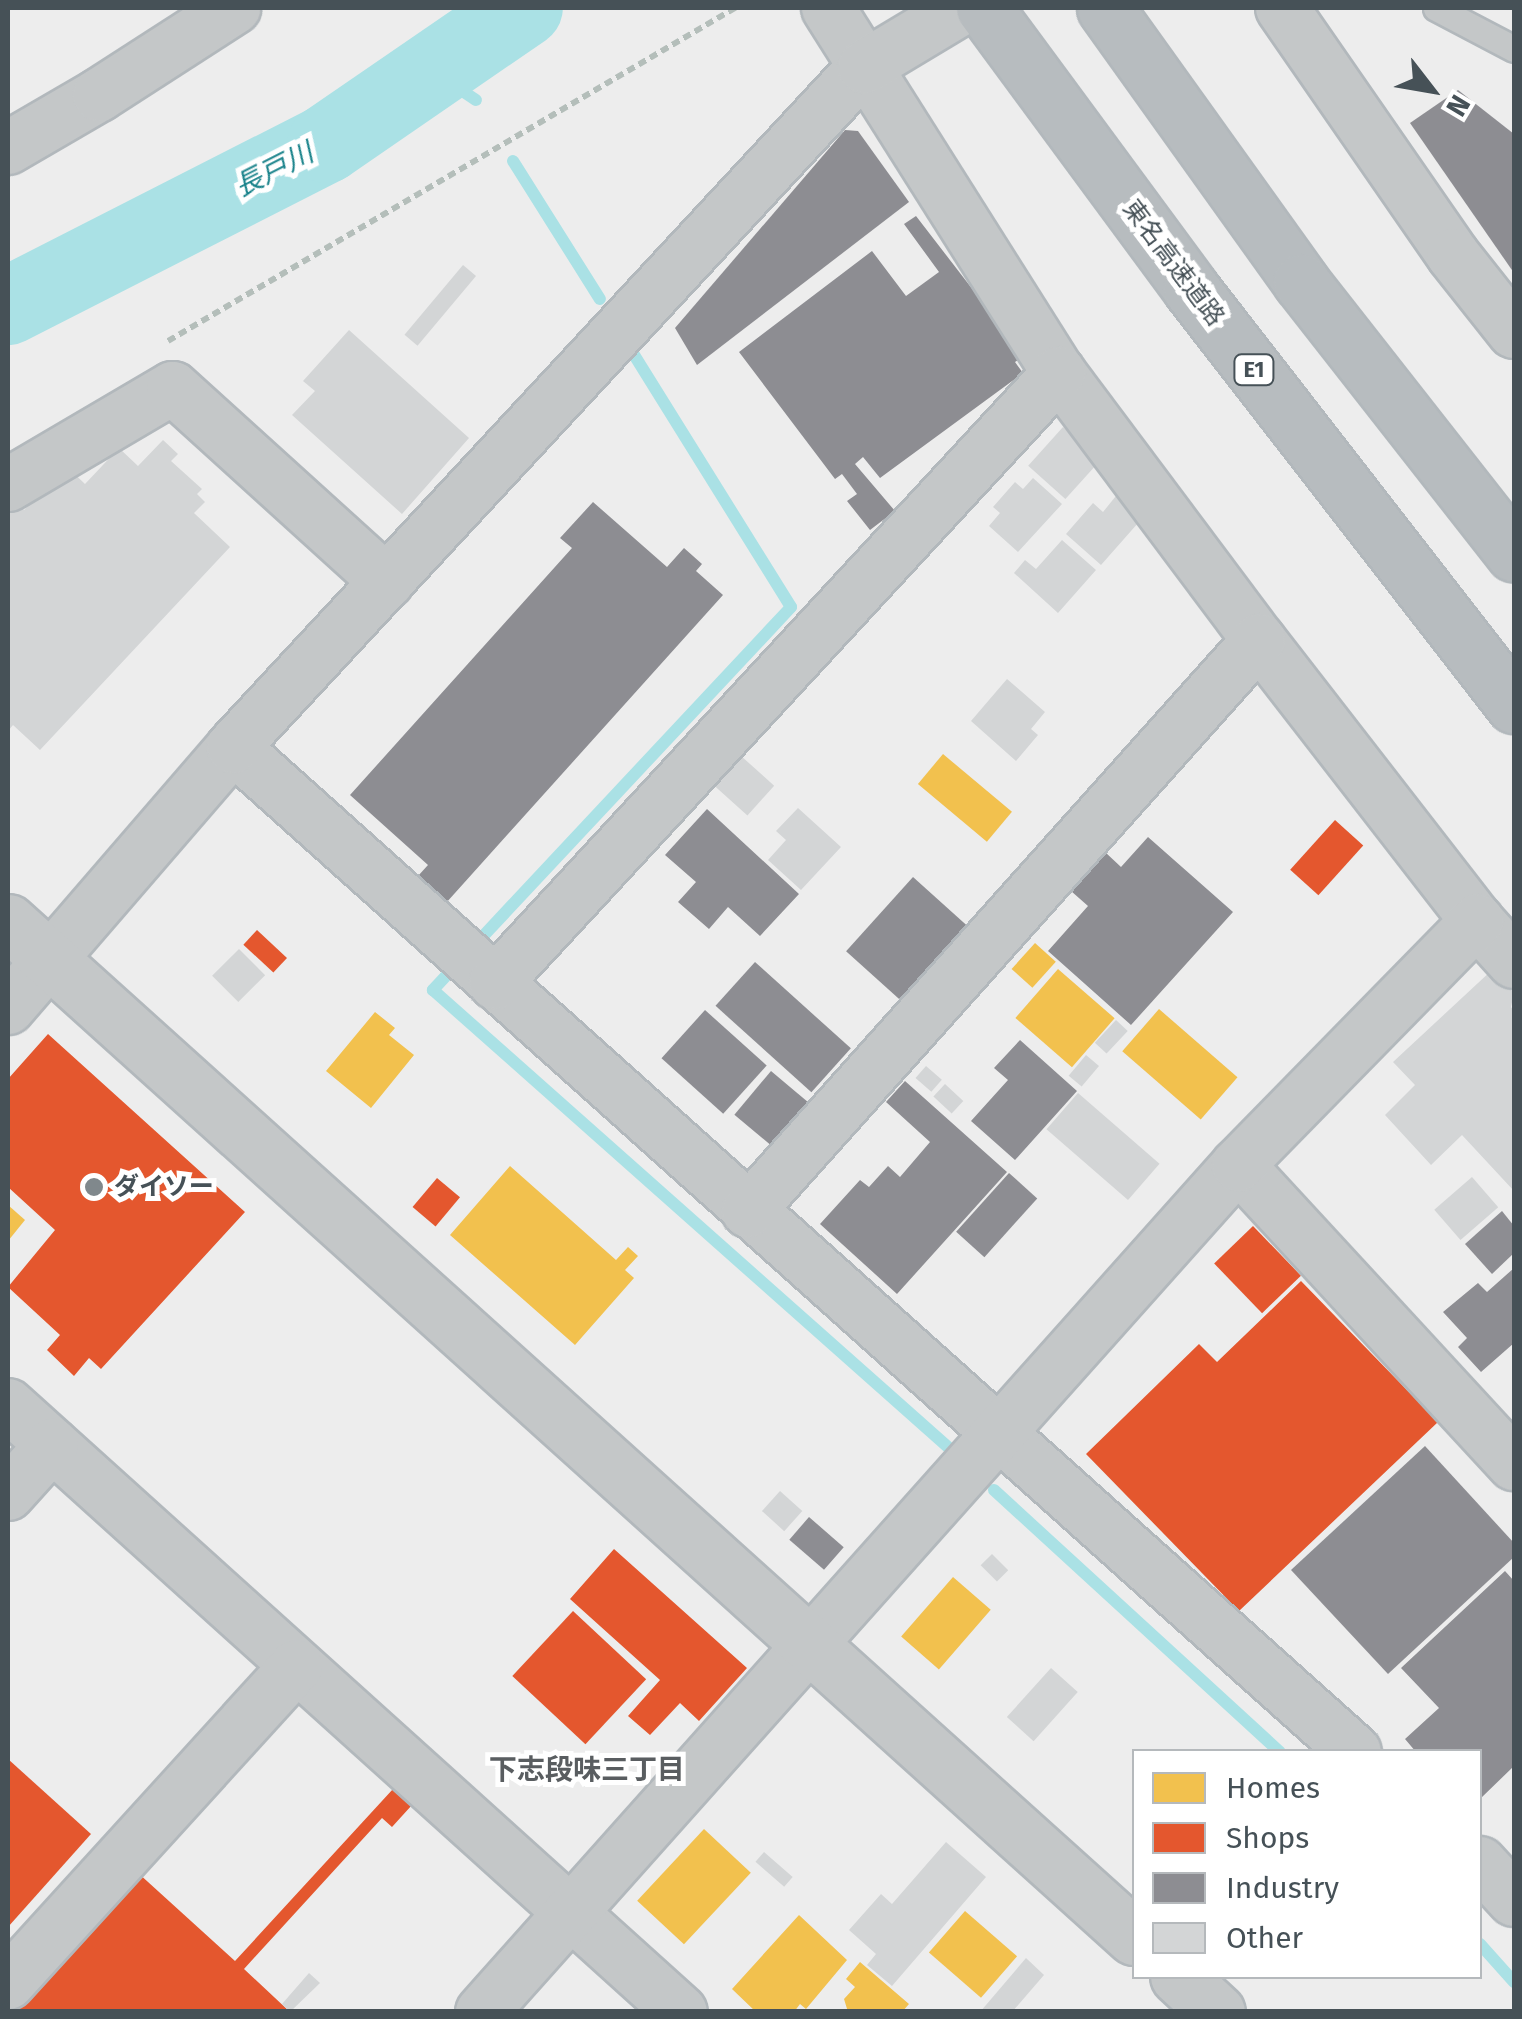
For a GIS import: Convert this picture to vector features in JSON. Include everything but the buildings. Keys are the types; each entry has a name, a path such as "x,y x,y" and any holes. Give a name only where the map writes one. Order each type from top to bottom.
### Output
{"highway":[{"path":"1105,8 1301,282 1514,554"},
{"name":"東名高速道路","path":"982,15 1514,705"}],"street":[{"path":"8,148 99,96 234,8"},
{"path":"828,8 1059,373 1259,640 1477,921 1514,962"},
{"path":"1282,8 1453,255 1514,332"},
{"path":"8,1008 233,747 864,66 982,15"},
{"path":"477,967 1059,373"},
{"path":"8,485 172,388 387,582"},
{"path":"748,1212 1259,640"},
{"path":"233,747 1352,1749"},
{"path":"482,2012 1238,1165 1477,921"},
{"path":"8,922 1132,1936"},
{"path":"1238,1165 1514,1464"},
{"path":"8,1405 681,2012"},
{"path":"8,1494 52,1444"},
{"path":"8,1983 296,1666"},
{"path":"1482,1865 1514,1900"},
{"path":"1181,1979 1217,2012"}],"lane":[{"path":"1436,8 1514,50"}],"path":[{"path":"160,346 735,8"}],"waterway":[{"name":"長戸川","path":"8,306 326,144 524,8"},
{"path":"431,70 476,100"},
{"path":"513,161 600,299"},
{"path":"472,948 791,607 633,353"},
{"path":"458,963 433,990 949,1448"},
{"path":"994,1490 1277,1749"},
{"path":"1482,1946 1514,1982"}],"place":[{"name":"ダイソー","path":"94,1187"}],"district":[{"name":"下志段味三丁目","path":"587,1770"}]}
